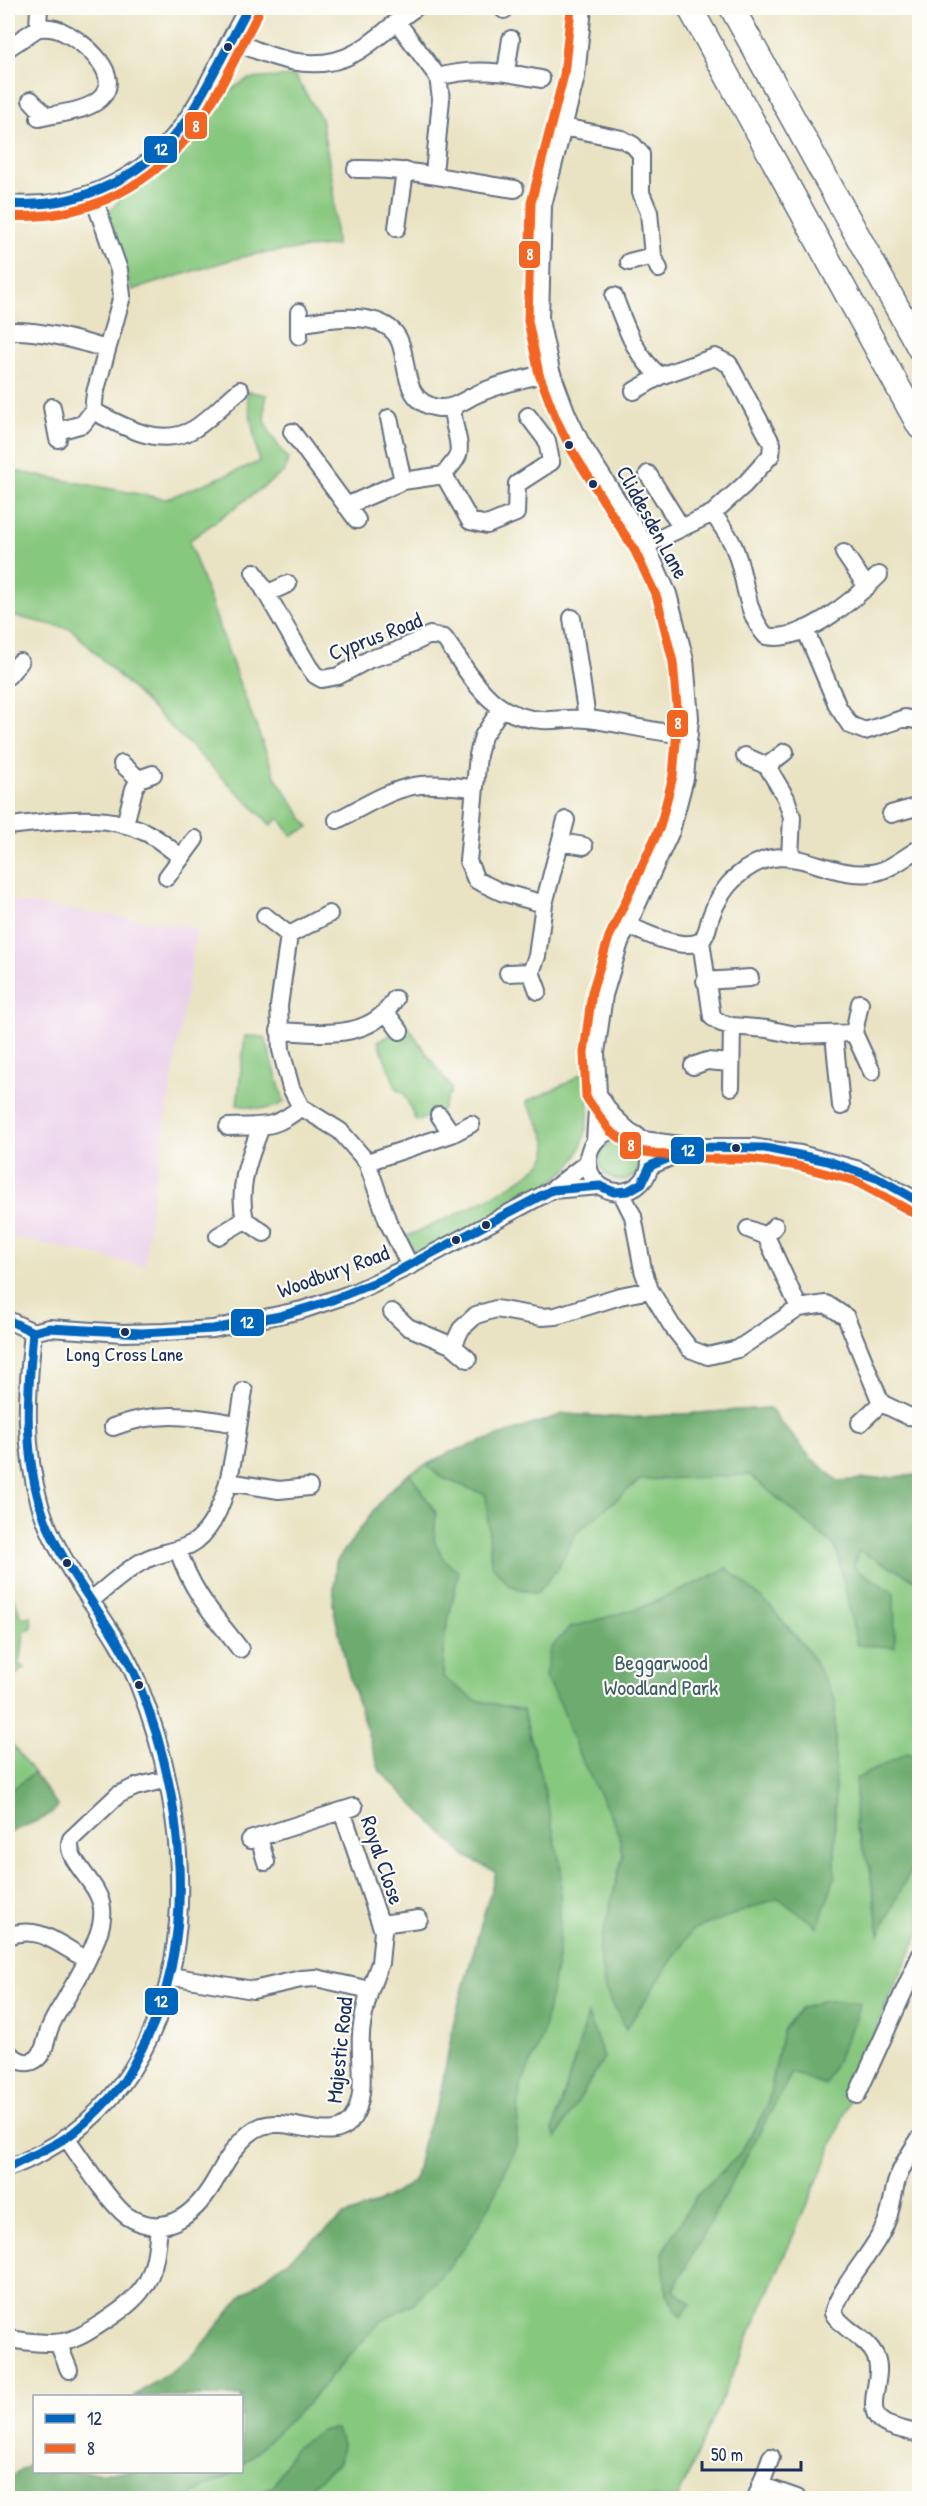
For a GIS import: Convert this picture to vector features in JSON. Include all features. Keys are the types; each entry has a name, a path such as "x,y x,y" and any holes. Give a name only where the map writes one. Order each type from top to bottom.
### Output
{"highway":[{"path":"690,8 920,427"},
{"path":"732,8 920,349"}],"street":[{"path":"38,28 39,8"},
{"path":"8,204 63,202 92,193 136,172 171,142 202,97 248,8"},
{"path":"231,39 250,48 295,62 314,65 336,61 356,52 415,8"},
{"name":"Cliddesden Lane","path":"583,8 576,77 546,189 541,222 540,320 551,371 567,414 582,443 646,545 668,594 676,621 687,679 689,735 685,778 671,831 614,960 600,1014 596,1053 598,1094 595,1141"},
{"path":"397,22 438,77 441,99 434,174"},
{"path":"8,48 38,28 58,30 76,39 93,55 107,76 105,94 96,102 42,117 31,100"},
{"path":"506,72 511,39"},
{"path":"438,77 456,72 506,72 541,79"},
{"path":"564,127 622,140 633,145 641,154 641,193 649,212 656,262 629,262"},
{"path":"356,169 434,174 476,184 515,189"},
{"path":"397,228 405,171"},
{"path":"52,407 58,435 83,424 93,411 94,393 122,296 119,270 92,193"},
{"path":"614,296 632,344 648,366 660,376"},
{"path":"299,324 346,318 383,324 394,332 401,344 407,381 417,396 430,405 453,407 501,384 551,371"},
{"path":"8,332 30,330 59,335 106,349"},
{"path":"634,391 660,376 715,357 729,364 772,444 771,455 745,484 713,513 646,545"},
{"path":"93,411 138,433 153,436 177,434 194,429 225,410 240,390"},
{"path":"346,506 403,481 444,475 458,455 458,440 451,420 453,407"},
{"path":"444,475 470,521 487,525 522,517 518,484 551,462 547,441 528,416"},
{"path":"389,418 403,481"},
{"path":"292,432 357,520"},
{"path":"648,474 681,527"},
{"path":"713,513 733,546 746,597 757,626 766,636 784,638 805,630 853,601 879,575"},
{"path":"844,553 867,587"},
{"name":"Cyprus Road","path":"254,572 309,667 315,675 322,679 338,676 370,659 394,652 437,634 444,638 474,684 501,709 541,720 587,718 666,734 689,735"},
{"path":"268,593 288,584"},
{"path":"572,618 584,651 587,718"},
{"path":"805,630 838,707 850,725 865,731 905,718 920,721"},
{"path":"501,709 483,736 474,788 468,861 476,880 501,892 544,904"},
{"path":"767,766 785,753"},
{"path":"745,756 767,766 786,798 792,817 790,857"},
{"path":"122,764 146,776 134,789 126,824"},
{"path":"337,820 374,792 437,785 474,788"},
{"path":"891,814 920,806"},
{"path":"8,826 74,820 126,824 147,833 182,857"},
{"path":"538,991 531,972 537,956 544,904 566,820"},
{"path":"167,877 195,839"},
{"path":"561,842 584,846"},
{"path":"854,1033 796,1035 721,1023 712,1017 701,941 714,907 737,876 764,860 790,857 849,873 872,873 888,867 920,848"},
{"path":"289,935 329,914"},
{"path":"265,916 289,935"},
{"path":"628,925 673,942 690,945 701,941"},
{"path":"289,935 279,1006 279,1031 285,1071 301,1107 340,1131 367,1162 388,1222 410,1266"},
{"path":"508,973 531,972"},
{"path":"705,981 750,978"},
{"path":"860,1003 854,1033 872,1072"},
{"path":"279,1031 341,1033 365,1026 391,1007 400,1031"},
{"path":"731,1087 732,1026"},
{"path":"834,1034 841,1106"},
{"path":"693,1066 707,1061 730,1063"},
{"path":"598,1094 611,1114 629,1131 643,1140 649,1149 650,1166 646,1178 638,1186 621,1192 610,1191 600,1186 592,1176 588,1162 595,1141 609,1131 629,1131"},
{"path":"228,1127 261,1128 290,1116 301,1107"},
{"path":"439,1115 452,1134"},
{"path":"367,1162 452,1134 471,1124"},
{"path":"261,1128 252,1151 242,1190 241,1205 245,1220 264,1233"},
{"path":"643,1140 695,1147 765,1148 828,1161 879,1179 920,1202"},
{"path":"650,1166 695,1147"},
{"name":"Woodbury Road","path":"33,1332 49,1328 123,1333 165,1332 231,1326 327,1302 410,1266 552,1190 588,1162"},
{"name":"Woodbury Road","path":"552,1190 600,1186"},
{"path":"633,1216 638,1186"},
{"path":"621,1192 633,1216 643,1270 650,1290 672,1326 690,1349 708,1356 738,1349 799,1308 826,1304 846,1317 882,1403 909,1416 920,1418"},
{"path":"218,1236 245,1220"},
{"path":"748,1229 770,1231 799,1308"},
{"path":"453,1346 461,1329 476,1315 496,1309 542,1317 556,1316 611,1298 650,1290"},
{"path":"392,1312 408,1328 453,1346 468,1359"},
{"path":"8,1320 33,1332 26,1408 32,1470 44,1515 56,1545 138,1681 156,1734 167,1779 175,1824 179,1871 177,1924 171,1976 155,2028 129,2076 96,2114 66,2137 8,2168"},
{"path":"90,1600 144,1560 178,1550 198,1540 207,1529 223,1501 244,1391"},
{"path":"860,1423 882,1403"},
{"path":"113,1427 137,1418 170,1414 237,1424"},
{"path":"228,1482 279,1490 309,1487"},
{"path":"178,1550 199,1597 240,1649"},
{"path":"8,2053 23,2062 39,2057 53,2020 79,1977 99,1932 102,1908 95,1887 72,1856 69,1847 72,1839 118,1795 135,1787 167,1779"},
{"name":"Royal Close","path":"266,1862 255,1839 348,1809 383,1937 382,1954 370,1990"},
{"name":"Royal Close","path":"381,1924 419,1919"},
{"path":"8,1936 23,1932 39,1933 86,1959"},
{"path":"857,2095 920,1956"},
{"name":"Majestic Road","path":"159,2225 176,2221 193,2212 231,2155 260,2127 280,2123 334,2132 347,2126 358,2106 362,2022 370,1990 316,1978 301,1978 253,1990 171,1976"},
{"path":"8,2339 58,2343 86,2333 120,2311 142,2291 153,2267 159,2225 140,2222 123,2213 66,2137"},
{"path":"920,2138 901,2171 893,2193 892,2210 881,2234 837,2299 833,2313 840,2324 871,2348 877,2358 880,2369 873,2408 876,2418 887,2425 920,2434"},
{"path":"58,2343 69,2370"},
{"path":"771,2457 758,2492 797,2499"}],"shaded area":[{"path":"8,901 197,928 150,1215 145,1266 8,1236"}],"green space":[{"path":"295,76 321,118 333,184 336,245 255,254 132,290 106,217 125,192 153,174 184,148 230,90 248,79"},
{"path":"246,391 267,395 266,422 272,436 288,459 285,471 189,541 276,778 309,827 292,836 279,818 271,825 71,629 8,615 8,470 166,499 259,462"},
{"path":"408,1027 452,1089 440,1113 416,1121 404,1093 397,1090 378,1041"},
{"path":"245,1036 265,1037 284,1102 279,1105 261,1108 237,1105"},
{"path":"588,1069 586,1130 579,1152 562,1174 523,1200 415,1254 405,1237 484,1201 526,1176 540,1164 547,1153 546,1141 526,1102 567,1083"},
{"path":"620,1140 628,1141 634,1146 639,1152 639,1168 634,1174 628,1179 620,1180 612,1179 606,1174 601,1168 600,1160 601,1152 606,1146 612,1141"},
{"name":"Beggarwood Woodland Park","path":"769,1408 810,1457 838,1481 919,1475 919,1934 890,1996 826,2161 678,2498 8,2498 8,2479 33,2463 33,2473 243,2473 243,2395 136,2395 191,2358 242,2296 343,2217 378,2203 414,2182 423,2141 440,2097 454,2021 496,1872 465,1856 380,1771 348,1672 333,1606 336,1562 387,1493 410,1473 451,1452 564,1414 628,1418"},
{"path":"769,1408 810,1457 838,1481 919,1475 919,1582 858,1550 854,1568 894,1593 895,1647 857,1645 836,1547 750,1475 640,1480 576,1533 556,1571 536,1594 509,1585 491,1564 486,1495 440,1477 427,1465 451,1452 564,1414 628,1418"},
{"path":"410,1473 436,1513 434,1540 445,1561 459,1571 445,1635 443,1677 475,1700 523,1710 543,1784 561,1868 559,1953 542,2039 520,2087 516,2145 492,2201 471,2238 448,2268 414,2303 380,2322 306,2405 243,2464 243,2395 136,2395 191,2358 242,2296 343,2217 378,2203 414,2182 423,2141 440,2097 454,2021 496,1872 465,1856 380,1771 348,1672 333,1606 336,1562 387,1493"},
{"path":"727,1568 770,1606 809,1652 835,1699 835,1877 818,1927 778,1898 692,1930 626,2029 605,1989 599,1950 623,1855 617,1828 579,1755 561,1705 545,1677 550,1649 569,1628 642,1607"},
{"path":"8,1584 22,1618 31,1616 32,1628 24,1631 18,1664 25,1668 8,1680 8,1653 13,1628 8,1609"},
{"path":"8,1739 34,1773 8,1793"},
{"path":"907,1753 919,1758 919,1853 879,1935 870,1868 855,1827 856,1779"},
{"path":"34,1773 58,1807 44,1818 8,1833 8,1793"},
{"path":"825,2000 860,2003 857,2016 825,2085 792,2073 673,2290 691,2304 681,2317 666,2294 663,2253 695,2197 739,2155 767,2107 783,2030 801,2008"},
{"path":"588,2015 604,2058 556,2138 553,2130"},
{"path":"337,2429 342,2444 339,2463 296,2498 247,2498 273,2486 293,2450 321,2430"},
{"path":"33,2463 33,2473 232,2473 186,2498 8,2498 8,2479"}],"transit line":[{"name":"12","path":"8,204 62,201 88,194 112,184 156,154 175,135 191,113 248,8"},
{"name":"8","path":"571,8 564,75 531,203 528,321 539,374 556,419 571,449 635,551 657,598 673,662 678,718 673,776 660,827 609,937 592,992 584,1052 586,1097 610,1131 639,1151 693,1159 750,1159 798,1166 855,1181 914,1213"},
{"name":"8","path":"8,216 37,216 91,205 116,195 140,181 181,145 199,122 223,83 258,14"},
{"name":"12","path":"8,1320 33,1332 49,1328 142,1333 213,1329 280,1316 327,1302 381,1280 552,1190 600,1186 614,1192 628,1191 642,1183 650,1166 695,1147 765,1148 828,1161 879,1179 920,1202"},
{"name":"12","path":"8,2168 74,2132 99,2110 124,2081 159,2009 172,1964 178,1916 179,1868 175,1820 154,1726 127,1659 60,1552 40,1505 31,1462 28,1419 33,1332"}],"place":[{"name":"Long Cross Lane","path":"125,1332"}]}
